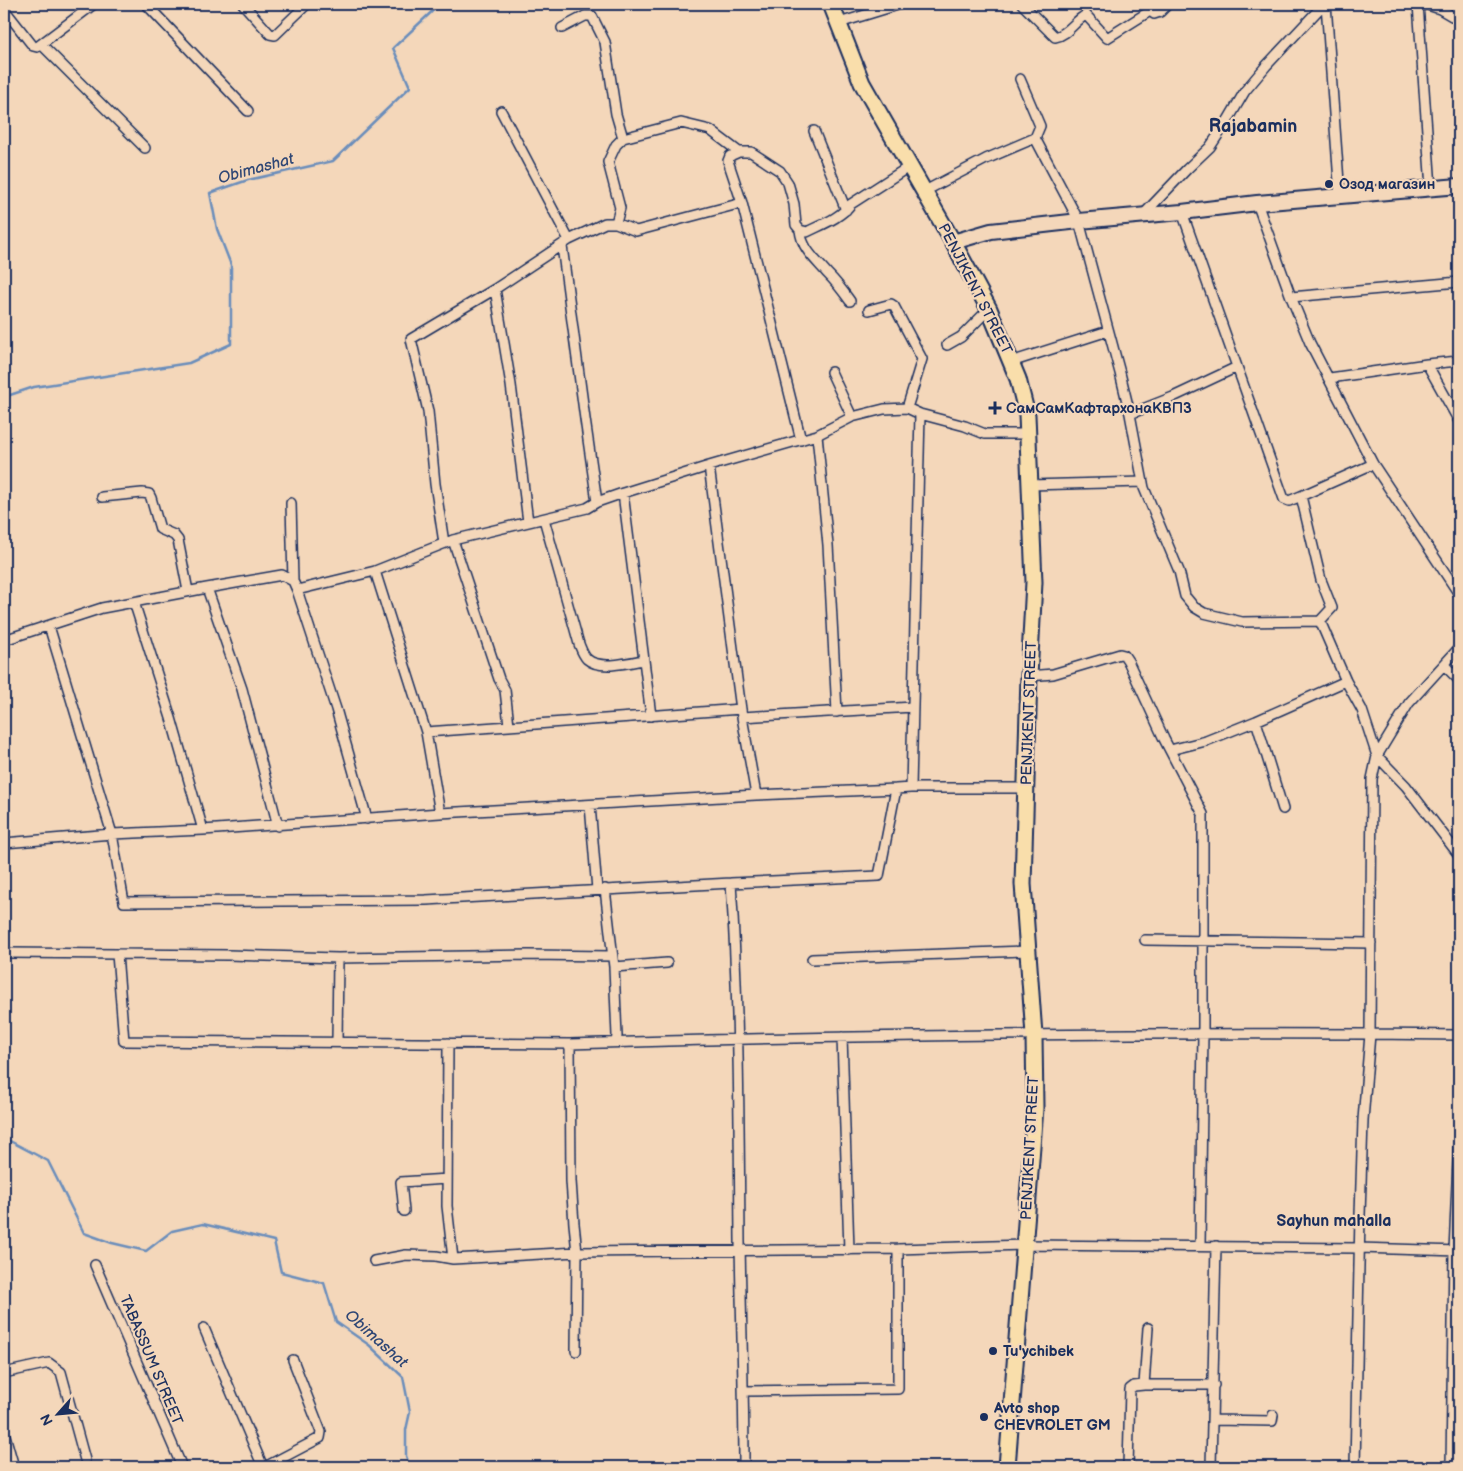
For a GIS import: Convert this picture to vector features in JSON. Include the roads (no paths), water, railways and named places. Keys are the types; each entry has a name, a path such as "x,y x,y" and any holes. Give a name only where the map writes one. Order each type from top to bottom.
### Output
{"main road":[{"name":"PENJIKENT STREET","path":"832,4 862,83 954,242 988,309 1011,362 1027,415 1034,582 1029,676 1023,884 1034,1035 1035,1108 1007,1467"},
{"path":"954,242 990,230 1079,220 1459,186"}],"street":[{"path":"4,9 33,46 37,46 94,4"},
{"path":"146,4 248,111"},
{"path":"243,4 270,34 275,35 307,4"},
{"path":"839,23 901,4"},
{"path":"1022,4 1056,37 1060,36 1086,15 1107,38 1147,7 1154,14 1158,13 1168,4"},
{"path":"1325,4 1340,196"},
{"path":"1143,215 1186,169 1210,147 1245,91 1325,4"},
{"path":"1418,4 1431,188"},
{"path":"1425,4 1440,9 1459,20"},
{"path":"562,28 585,16 592,16 605,42 616,114 622,138"},
{"path":"41,44 146,148"},
{"path":"925,191 986,159 1035,138 1040,126 1020,79"},
{"path":"501,111 566,243 586,428 598,502"},
{"path":"616,222 620,208 608,162 616,145 622,138 681,124 710,130 739,152"},
{"path":"814,132 846,210"},
{"path":"1035,138 1079,220 1130,414 1144,488 1179,571 1185,596 1194,607 1204,613 1242,622 1320,621 1325,617 1332,608 1321,580 1301,496"},
{"path":"801,440 742,203 728,160 730,156 739,152 750,152 780,171 788,183 794,204 796,225 800,230 801,238 809,254 850,301"},
{"path":"800,230 807,232 830,221 846,210 851,204 910,166"},
{"path":"509,725 506,690 499,679 448,542 435,484 428,412 411,339 495,289 566,243 605,224 616,222 636,231 742,203"},
{"path":"1257,203 1310,343 1330,378 1372,464 1459,594"},
{"path":"1182,212 1284,498 1289,501 1372,464"},
{"path":"1291,297 1459,282"},
{"path":"495,289 511,385 528,522"},
{"path":"869,310 887,304 894,306 922,359 907,408"},
{"path":"946,344 961,337 988,309"},
{"path":"1011,362 1108,331"},
{"path":"1330,378 1459,361"},
{"path":"1427,364 1459,421"},
{"path":"1130,414 1174,397 1237,367"},
{"path":"831,372 852,417"},
{"path":"296,590 375,571 448,542 587,508 623,493 817,435 852,417 884,409 907,408 920,414 965,426 985,434 1028,434"},
{"path":"911,788 920,414"},
{"path":"817,435 828,545 837,712"},
{"path":"709,466 742,717 756,795"},
{"path":"1029,485 1143,482"},
{"path":"623,493 651,716"},
{"path":"102,497 149,494 160,529 174,535 178,540 188,591"},
{"path":"291,503 292,581 336,709 368,819"},
{"path":"544,519 579,644 585,657 591,662 602,664 643,660"},
{"path":"375,571 426,732 440,814"},
{"path":"4,640 102,608 282,575 292,581"},
{"path":"207,588 242,689 278,826"},
{"path":"134,602 171,718 203,830"},
{"path":"1320,621 1346,681 1362,710 1378,756 1406,786 1459,855"},
{"path":"49,626 112,834 124,902 426,900 731,882 880,876 896,789"},
{"path":"1354,1467 1363,1120 1370,1034 1372,779 1378,756 1409,702 1459,648"},
{"path":"1029,676 1053,674 1120,654 1124,655 1203,814 1204,941 1200,1246"},
{"path":"1444,665 1459,680"},
{"path":"1170,750 1206,741 1346,681"},
{"path":"742,717 913,707"},
{"path":"426,732 740,709 742,717"},
{"path":"1256,721 1283,809"},
{"path":"4,843 112,834 278,826 756,795 911,788 1026,788"},
{"path":"590,805 614,967 616,1042"},
{"path":"731,882 738,1039 744,1467"},
{"path":"1145,940 1371,943"},
{"path":"812,959 1027,951"},
{"path":"8,953 338,958 528,955 612,956"},
{"path":"117,954 124,1041 570,1044 738,1039 1034,1035 1459,1035"},
{"path":"337,1042 338,958"},
{"path":"614,967 667,963"},
{"path":"842,1037 849,1250"},
{"path":"448,1043 447,1206 453,1259"},
{"path":"570,1044 571,1181 577,1252 576,1351"},
{"path":"1452,1467 1456,1399 1459,1137"},
{"path":"404,1211 401,1182 447,1179"},
{"path":"374,1261 406,1255 436,1256 453,1259 577,1252 849,1250 1024,1245 1216,1246 1457,1251"},
{"path":"1211,1467 1216,1246"},
{"path":"744,1391 898,1389 898,1249"},
{"name":"TABASSUM STREET","path":"95,1265 182,1467"},
{"path":"204,1328 264,1467 320,1438 321,1432 293,1360"},
{"path":"1144,1385 1148,1328"},
{"path":"4,1373 49,1363 60,1372 85,1460"},
{"path":"1128,1467 1130,1389 1134,1386 1144,1385 1214,1384"},
{"path":"1213,1420 1272,1421 1273,1415"},
{"path":"4,1432 14,1467"}],"waterway":[{"name":"Obimashat","path":"4,397 34,387 189,363 231,344 231,265 217,229 210,193 248,180 333,161 410,87 393,48 440,4"},
{"name":"Obimashat","path":"4,1076 8,1083 4,1120"},
{"name":"Obimashat","path":"4,1130 8,1140 48,1161 84,1233 112,1243 146,1251 172,1231 203,1224 274,1241 281,1272 324,1283 336,1322 369,1345 403,1377 410,1412 406,1430 406,1456 410,1467"}],"place":[{"name":"Озод магазин","path":"1329,184"},
{"name":"СамСамКафтархонаКВП3","path":"995,408"},
{"name":"Tu'ychibek","path":"993,1351"},
{"name":"Avto shop CHEVROLET GM","path":"984,1417"}],"district":[{"name":"Rajabamin","path":"1253,126"},
{"name":"Sayhun mahalla","path":"1334,1221"}]}
